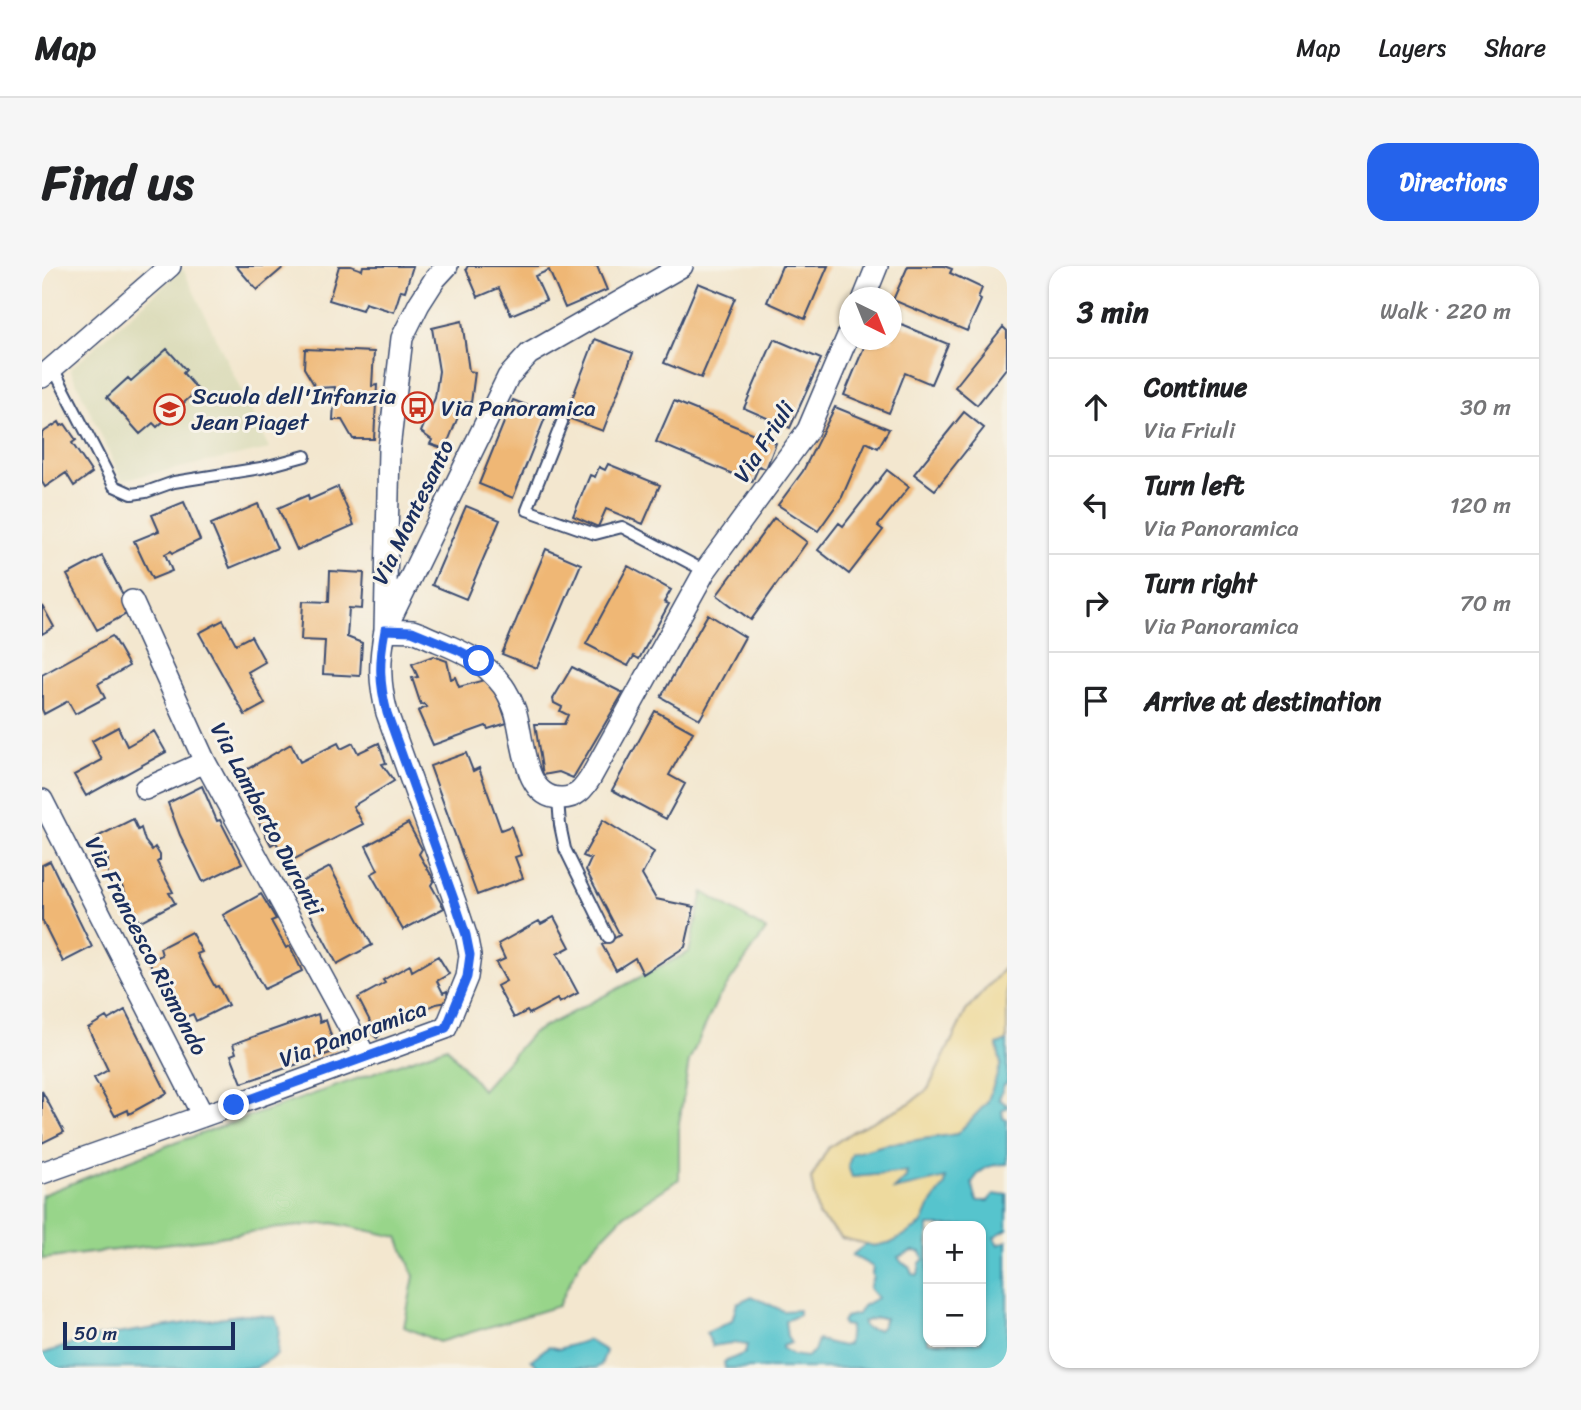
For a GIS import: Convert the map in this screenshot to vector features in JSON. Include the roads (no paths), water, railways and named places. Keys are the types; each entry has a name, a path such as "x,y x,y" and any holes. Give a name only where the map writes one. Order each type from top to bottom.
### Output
{"street":[{"path":"48,372 170,266"},
{"name":"Via Panoramica","path":"42,1172 446,1028 467,977 470,955 455,902 384,704 380,659 385,630 389,449 402,338 419,304 447,266"},
{"name":"Via Montesanto","path":"385,630 508,377 529,354 682,266"},
{"path":"868,287 877,266"},
{"name":"Via Friuli","path":"558,799 569,798 582,790 592,777 705,571 808,430 841,350"},
{"name":"Via Lamberto Duranti","path":"132,601 205,762 366,1056"},
{"path":"385,630 412,631 479,661 492,673 505,689 516,712 533,781 545,793 558,799"},
{"path":"145,789 205,762"},
{"name":"Via Francesco Rismondo","path":"42,800 49,833 203,1116"}],"lane":[{"path":"48,372 114,486 132,494 174,482 261,468 305,456"},
{"path":"562,422 527,510 595,534 622,527 705,571"},
{"path":"558,799 565,849 608,937"}],"water":[{"path":"1007,1041 1007,1082 999,1099 1007,1105 1002,1111 1003,1118 1007,1120 1007,1164 987,1168 972,1183 977,1201 988,1201 994,1194 1007,1194 1007,1229 994,1237 998,1245 1007,1241 1007,1368 725,1368 724,1362 745,1353 747,1345 732,1343 713,1346 706,1333 732,1321 737,1303 752,1296 783,1311 799,1310 799,1315 785,1321 787,1337 791,1343 782,1348 793,1355 806,1357 814,1351 818,1340 843,1346 848,1344 850,1326 843,1325 845,1317 858,1314 863,1306 877,1298 869,1288 873,1267 852,1255 866,1244 874,1246 893,1242 923,1222 923,1257 921,1252 913,1251 898,1257 902,1263 909,1266 912,1274 918,1275 923,1260 923,1347 986,1347 986,1221 923,1221 929,1207 945,1185 946,1178 894,1190 906,1178 907,1172 852,1177 848,1166 852,1154 884,1145 957,1134 987,1103 1001,1064 997,1045","holes":["885,1318 878,1330 865,1328 862,1322"]},
{"path":"245,1314 275,1317 279,1327 277,1355 255,1368 42,1368 42,1354 90,1338"},
{"path":"588,1340 606,1351 601,1365 596,1368 536,1368 536,1364 531,1360 549,1346 559,1349"}],"place":[{"name":"Via Panoramica","path":"418,408"},
{"name":"Scuola dell'Infanzia Jean Piaget","path":"169,409"}]}
